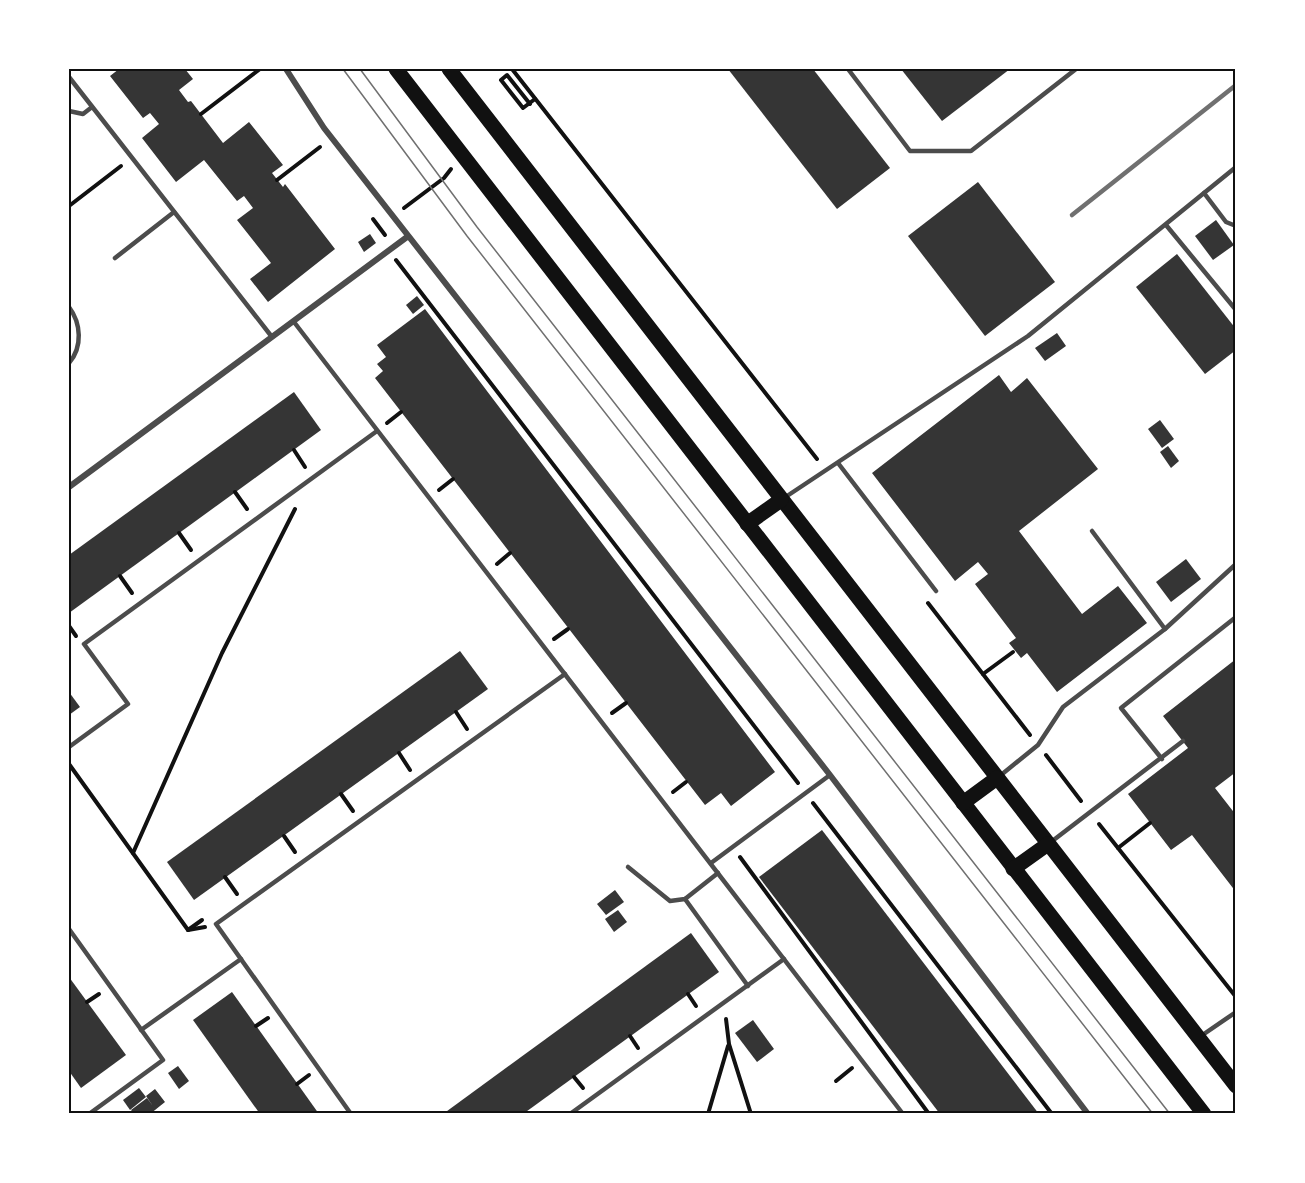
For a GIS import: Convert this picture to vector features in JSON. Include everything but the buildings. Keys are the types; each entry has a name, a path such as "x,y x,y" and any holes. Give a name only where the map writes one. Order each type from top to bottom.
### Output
{"main road":[{"path":"396,69 1203,1114"},
{"path":"449,69 1236,1086"},
{"path":"747,524 782,500"},
{"path":"963,803 997,778"},
{"path":"1013,869 1048,844"}],"street":[{"path":"286,69 324,128 407,237 830,775 1088,1114"},
{"path":"69,487 407,237"}],"lane":[{"path":"848,69 910,151 971,151 1076,69"},
{"path":"69,77 272,337"},
{"path":"69,111 83,114 92,107"},
{"path":"782,500 1028,336 1236,167"},
{"path":"1204,193 1226,222 1236,226"},
{"path":"116,258 174,212"},
{"path":"1166,225 1236,310"},
{"path":"69,307 75,315 80,336 75,356 69,363"},
{"path":"294,321 380,429 903,1114"},
{"path":"69,747 128,704 84,644 380,429"},
{"path":"838,463 936,591"},
{"path":"1092,531 1165,629"},
{"path":"997,778 1038,745 1063,706 1165,629 1236,564"},
{"path":"1162,759 1121,708 1236,617"},
{"path":"351,1114 216,924 565,674"},
{"path":"1048,844 1183,741"},
{"path":"711,863 830,775"},
{"path":"628,867 670,902 685,899 718,873"},
{"path":"685,899 748,986"},
{"path":"69,929 163,1060 88,1114"},
{"path":"141,1030 241,959"},
{"path":"570,1114 784,959"},
{"path":"1198,1038 1236,1012"}],"path":[{"path":"201,114 260,69"},
{"path":"512,69 535,99 530,104 523,108 501,80 507,75 530,104"},
{"path":"277,180 320,147"},
{"path":"69,206 132,158"},
{"path":"378,226 444,178 451,168"},
{"path":"389,250 1052,1114"},
{"path":"380,429 401,412"},
{"path":"294,450 313,477"},
{"path":"434,494 453,479"},
{"path":"236,492 255,519"},
{"path":"133,853 222,653 297,506"},
{"path":"179,533 198,560"},
{"path":"491,568 510,554"},
{"path":"120,576 139,603"},
{"path":"549,644 568,628"},
{"path":"983,674 1013,652"},
{"path":"606,718 626,703"},
{"path":"456,712 468,730"},
{"path":"399,753 411,771"},
{"path":"69,764 188,930 216,924"},
{"path":"666,797 687,782"},
{"path":"341,794 353,812"},
{"path":"1118,848 1150,823"},
{"path":"284,836 296,854"},
{"path":"732,847 929,1114"},
{"path":"225,877 238,895"},
{"path":"724,1003 729,1044 751,1114"},
{"path":"708,1114 729,1044"}],"tram line":[{"path":"343,69 467,236 1153,1114"},
{"path":"360,69 477,227 1170,1114"}],"railway":[{"path":"1072,215 1236,85"}]}
